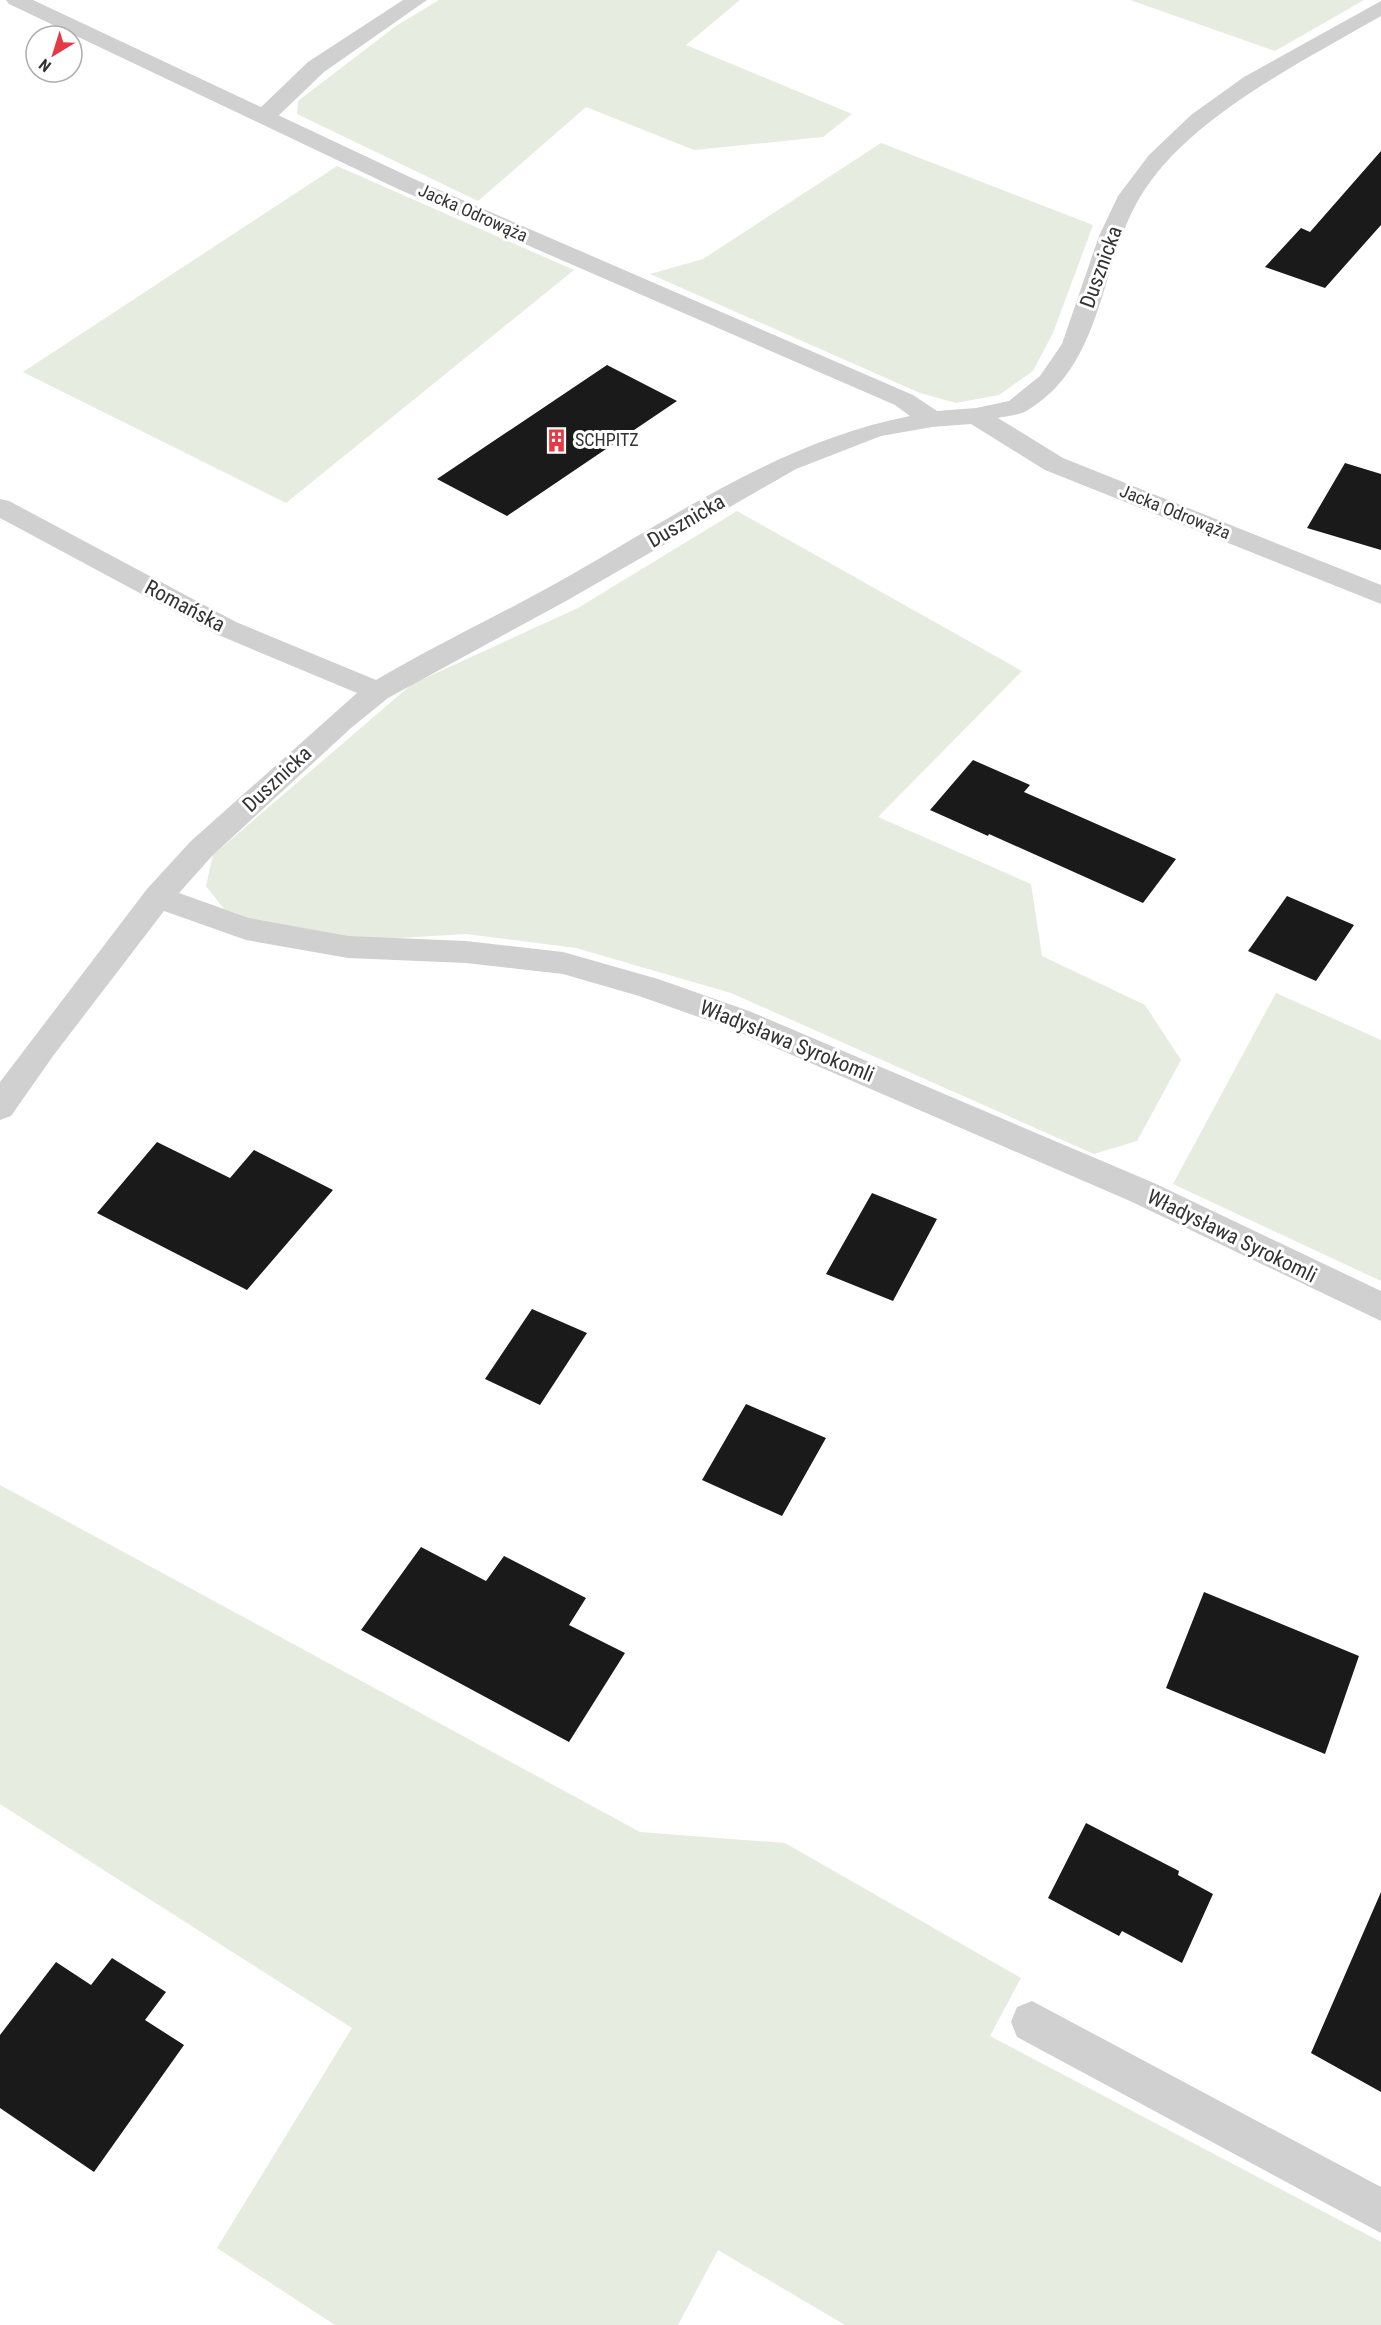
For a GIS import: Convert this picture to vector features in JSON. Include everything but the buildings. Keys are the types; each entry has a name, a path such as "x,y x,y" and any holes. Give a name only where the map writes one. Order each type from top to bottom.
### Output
{"street":[{"name":"Jacka Odrowąża","path":"16,0 406,184 603,272 904,400 932,419"},
{"path":"266,116 316,67 417,0"},
{"name":"Dusznicka","path":"0,1107 42,1047 158,897 201,849 341,721 378,691 556,595 787,463 875,430 932,419 976,416 1018,406 1049,381 1074,344 1111,236 1129,196 1157,160 1199,120 1252,82 1381,7"},
{"name":"Jacka Odrowąża","path":"976,416 1054,464 1381,595"},
{"name":"Romańska","path":"0,507 226,628 378,691"},
{"name":"Władysława Syrokomli","path":"158,897 257,931 348,947 466,952 563,963 647,987 738,1019 1142,1192 1381,1307"},
{"path":"1032,2022 1381,2211"}],"shaded area":[{"path":"439,0 740,0 686,45 852,114 823,137 694,150 586,107 478,201 297,114 298,101 396,26"},
{"path":"1130,0 1364,0 1275,51"},
{"path":"881,143 1093,225 1053,333 1033,371 999,395 956,403 920,393 650,274 703,259"},
{"path":"337,166 574,270 286,503 23,372"},
{"path":"737,511 1022,671 878,817 1031,884 1042,956 1145,1005 1181,1060 1137,1141 1094,1154 731,993 576,948 466,934 366,940 274,927 224,909 206,886 213,855 412,684 578,608"},
{"path":"1276,993 1381,1040 1381,1281 1173,1184"},
{"path":"0,1485 640,1832 785,1843 1021,1978 990,2036 1381,2242 1381,2325 845,2325 718,2250 678,2325 335,2325 217,2248 352,2028 0,1804"}],"place":[{"name":"SCHPITZ","path":"557,440"}]}
